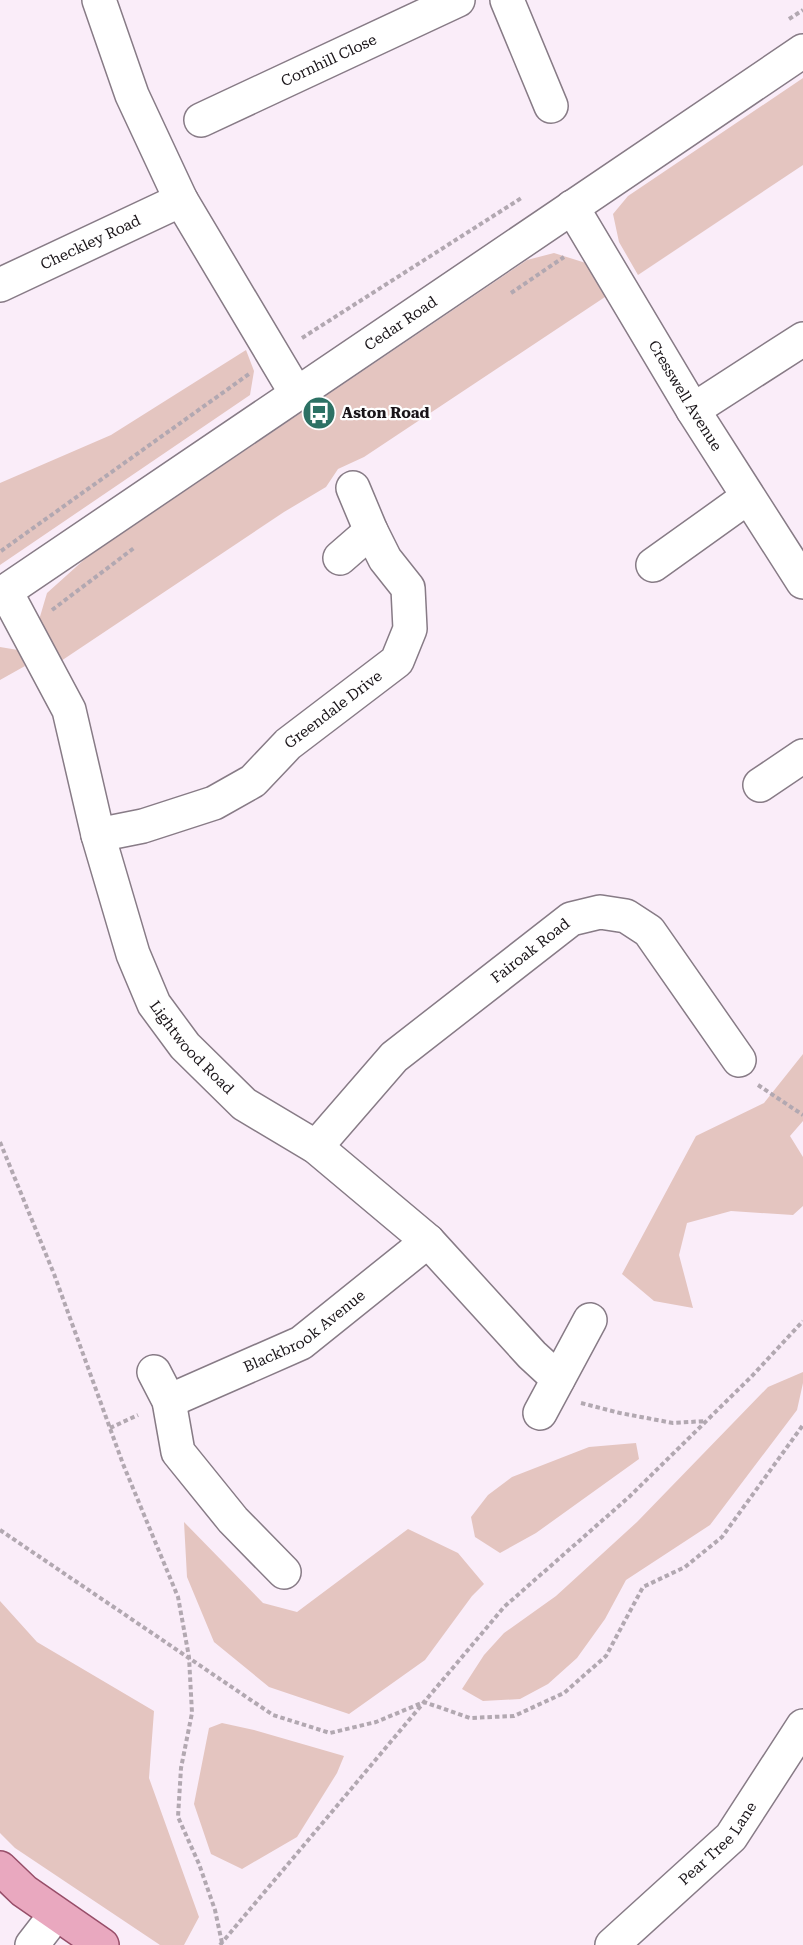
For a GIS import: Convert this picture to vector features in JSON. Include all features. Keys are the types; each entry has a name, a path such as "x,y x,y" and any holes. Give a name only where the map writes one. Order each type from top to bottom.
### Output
{"main road":[{"path":"0,1868 24,1891 102,1945"}],"street":[{"path":"99,0 132,94 181,200 296,393"},
{"name":"Cornhill Close","path":"201,120 458,0"},
{"path":"507,0 551,106"},
{"name":"Cedar Road","path":"3,594 803,51"},
{"name":"Checkley Road","path":"0,285 181,200"},
{"name":"Cresswell Avenue","path":"572,207 693,410 748,497 793,547 803,582"},
{"path":"693,410 803,339"},
{"name":"Greendale Drive","path":"98,835 142,826 214,803 253,781 288,744 397,661 411,629 408,588 386,559 371,531 353,488"},
{"path":"653,566 748,497"},
{"path":"340,558 371,531"},
{"name":"Lightwood Road","path":"3,594 69,710 98,835 133,954 154,1004 185,1046 244,1104 316,1147 428,1241 532,1355 558,1379"},
{"path":"760,785 803,756"},
{"name":"Fairoak Road","path":"316,1147 394,1057 571,919 600,912 626,915 649,931 740,1060"},
{"name":"Blackbrook Avenue","path":"169,1401 301,1343 428,1241"},
{"path":"540,1413 590,1320"},
{"path":"154,1372 169,1401 178,1452 233,1520 284,1572"},
{"name":"Pear Tree Lane","path":"612,1945 731,1837 803,1726"},
{"path":"32,1945 57,1914"}],"path":[{"path":"783,23 803,10"},
{"path":"0,551 274,356 530,193"},
{"path":"740,1060 760,1088 803,1115"},
{"path":"0,1142 54,1274 123,1464 178,1597 189,1657 192,1713 181,1768 178,1817 199,1864 215,1910 221,1944"},
{"path":"221,1944 504,1607 629,1497 751,1377 803,1321"},
{"path":"558,1379 574,1401 673,1423 706,1421"},
{"path":"0,1530 273,1715 330,1733 376,1722 424,1702 470,1718 514,1716 564,1693 606,1656 642,1587 685,1567 722,1537 803,1425"}],"shaded area":[{"path":"803,78 803,165 638,275 619,242 613,214 628,196"},
{"path":"554,253 589,264 608,295 364,457 338,469 326,487 284,512 58,663 39,620 47,593 86,558 527,260"},
{"path":"246,350 254,371 250,395 0,565 0,483 111,435"},
{"path":"0,647 18,650 25,666 0,680"},
{"path":"803,1054 803,1121 790,1136 803,1157 803,1206 793,1215 731,1211 687,1223 679,1255 693,1308 654,1301 622,1274 696,1136 764,1103"},
{"path":"803,1372 797,1410 710,1525 626,1580 605,1619 577,1658 548,1684 520,1699 483,1701 462,1689 484,1655 504,1633 556,1596 637,1522 768,1387"},
{"path":"636,1443 639,1459 536,1533 500,1553 475,1537 471,1517 488,1495 512,1477 589,1447"},
{"path":"184,1522 263,1603 297,1612 408,1529 458,1553 484,1584 472,1596 425,1660 349,1714 269,1687 214,1642 187,1577"},
{"path":"0,1601 37,1642 154,1711 149,1778 199,1917 184,1945 160,1945 15,1848 0,1833"},
{"path":"222,1723 344,1756 337,1773 297,1837 242,1869 211,1854 194,1804 209,1728"}],"place":[{"name":"Aston Road","path":"319,413"}]}
